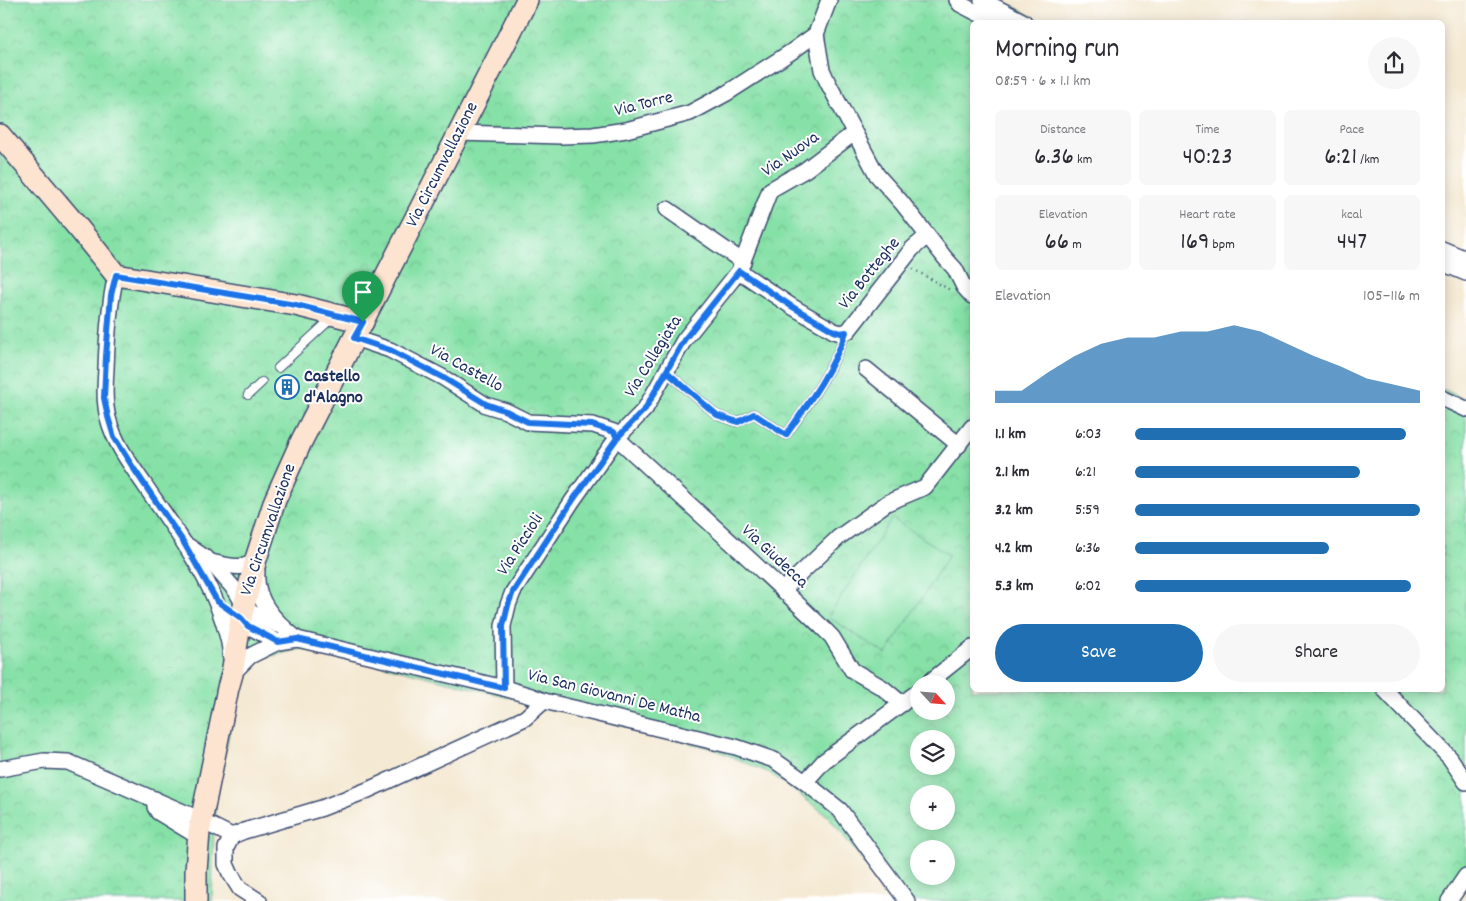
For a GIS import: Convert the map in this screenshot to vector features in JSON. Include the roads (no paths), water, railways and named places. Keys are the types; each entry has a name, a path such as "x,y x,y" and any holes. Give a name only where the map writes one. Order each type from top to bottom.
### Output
{"main road":[{"name":"Via Circumvallazione","path":"196,901 196,871 205,832 242,612 275,500 300,442 527,0"},
{"path":"0,135 116,275 296,305 336,315 358,330"}],"street":[{"path":"829,0 816,34 822,70 877,175 955,269 964,287 970,294"},
{"path":"957,0 960,4 991,20"},
{"path":"982,0 1020,20"},
{"name":"Via Torre","path":"459,133 593,135 626,130 690,113 727,93 816,34"},
{"name":"Via Nuova","path":"741,266 770,190 805,170 854,133"},
{"name":"Via Botteghe","path":"667,209 791,306 834,331 841,333 846,332 912,249 927,236"},
{"path":"1445,250 1464,256"},
{"path":"1445,264 1466,273"},
{"name":"Via Collegiata","path":"617,438 645,409 684,340 741,266"},
{"path":"116,275 111,295 106,356 104,398 108,417 114,437 182,540 217,601 230,651 230,681"},
{"name":"Via Castello","path":"358,330 486,404 528,422 592,425 614,432 617,438"},
{"path":"866,369 959,445"},
{"path":"1445,399 1466,409"},
{"path":"783,590 840,537 887,504 925,487 970,430"},
{"name":"Via Giudecca","path":"617,438 832,637 852,670 883,688 902,704"},
{"name":"Via Piccioli","path":"504,688 503,626 513,592 573,500 617,438"},
{"path":"182,540 212,562 236,591 248,626 278,642"},
{"path":"212,562 234,567 246,567 252,564 258,554"},
{"name":"Via San Giovanni De Matha","path":"258,554 258,592 266,608 281,626 297,639 504,688 544,701 736,747 774,760 840,810 907,901"},
{"path":"217,601 242,612 252,613 281,626"},
{"path":"230,681 250,656 278,642 297,639"},
{"path":"939,675 970,650"},
{"path":"1387,692 1450,758 1466,782"},
{"path":"805,782 824,761 910,698"},
{"path":"155,799 155,807 158,812 205,832 232,836 322,808 368,790 525,718 544,701"},
{"path":"0,769 44,761 68,762 190,815"},
{"path":"232,836 226,848 226,864 240,889 258,901"},
{"path":"1448,901 1466,876"}],"lane":[{"path":"278,368 336,315"},
{"path":"667,372 717,415 738,422 754,414 786,435 822,382 846,332"},
{"path":"248,395 262,382"}],"place":[{"name":"Castello d'Alagno","path":"287,387"}]}
